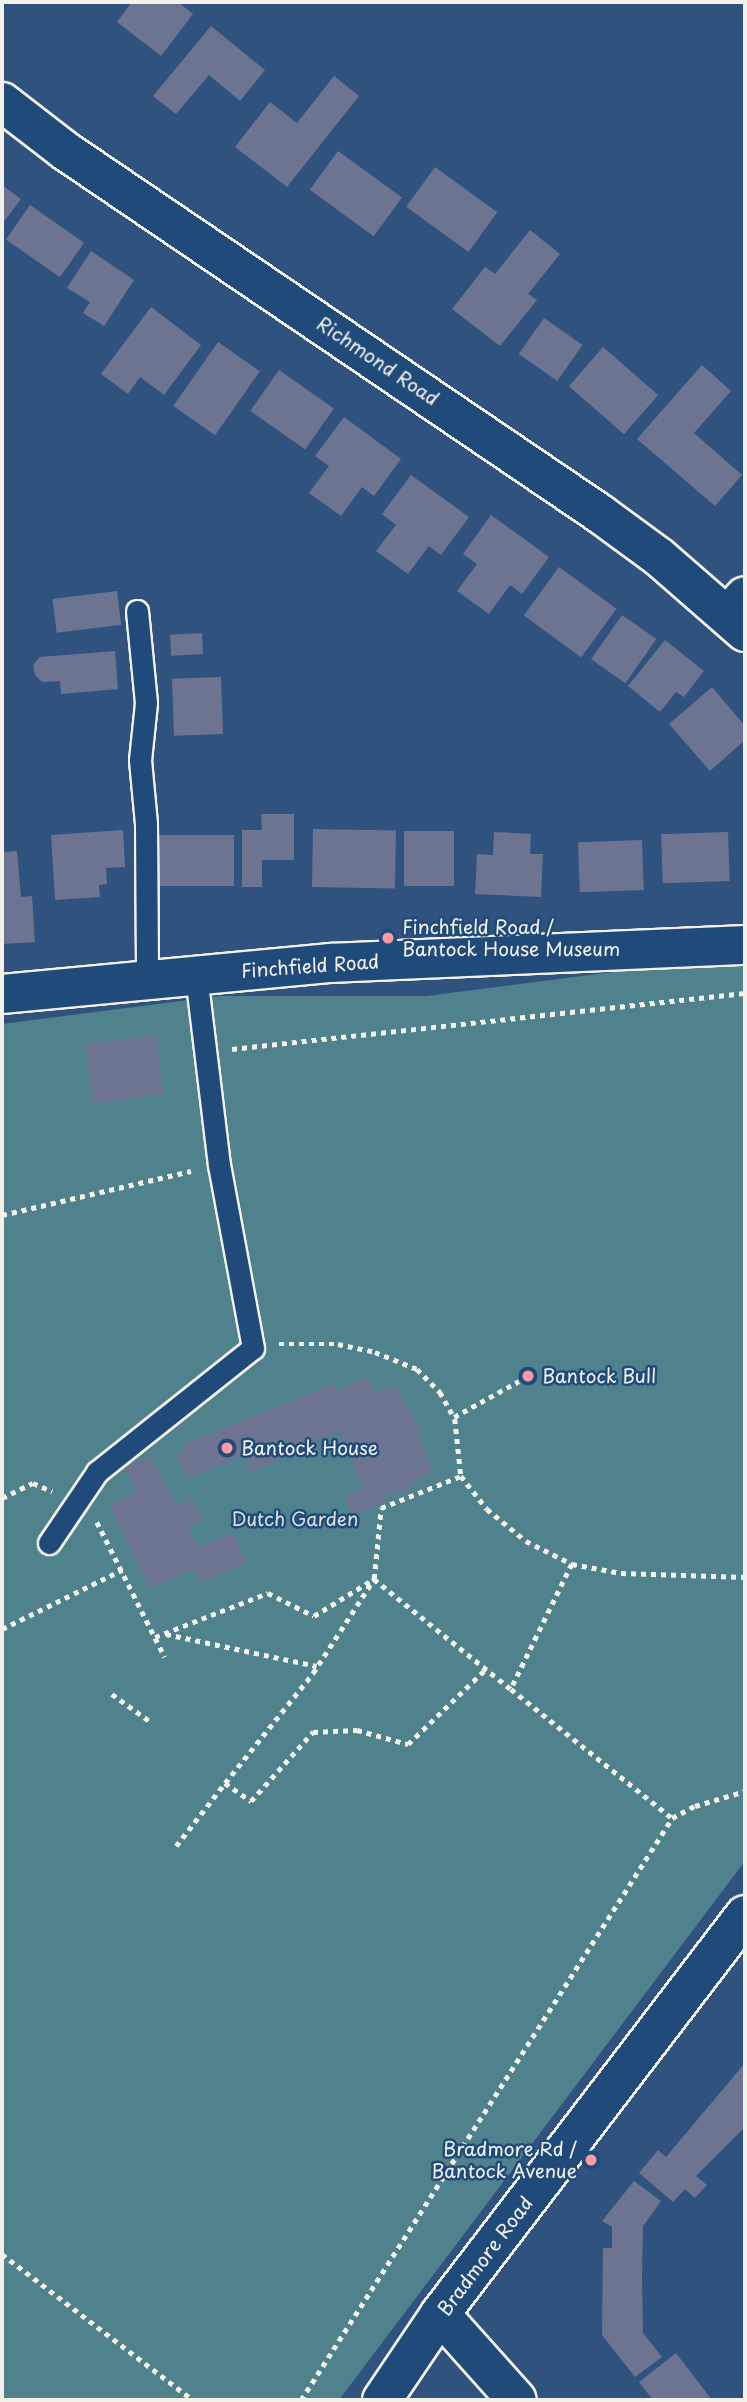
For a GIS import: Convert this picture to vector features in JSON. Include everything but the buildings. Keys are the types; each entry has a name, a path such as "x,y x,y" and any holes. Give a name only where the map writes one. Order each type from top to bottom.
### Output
{"street":[{"name":"Richmond Road","path":"2,102 64,150 599,513 739,614"},
{"name":"Finchfield Road","path":"2,994 331,963 745,945"},
{"name":"Bradmore Road","path":"382,2400 440,2314 745,1915"},
{"path":"440,2314 517,2400"}],"lane":[{"path":"137,611 146,703 141,761 146,824 147,979"},
{"path":"49,1543 97,1472 253,1348 219,1165 203,1052 197,974"}],"path":[{"path":"203,1052 745,993"},
{"path":"2,1216 219,1165"},
{"path":"253,1348 294,1342 375,1352 417,1369 440,1392 454,1417 461,1476 487,1509 526,1541 572,1564 621,1573 745,1577"},
{"path":"454,1417 519,1381"},
{"path":"176,1846 317,1667 374,1579 381,1508 461,1476"},
{"path":"2,1498 33,1483 91,1509 165,1657"},
{"path":"511,1689 572,1564"},
{"path":"2,1629 122,1570"},
{"path":"155,1637 268,1593 314,1616 374,1579"},
{"path":"374,1579 672,1818"},
{"path":"165,1633 317,1667"},
{"path":"225,1783 251,1801 313,1732 357,1730 408,1744 486,1669"},
{"path":"112,1694 151,1722"},
{"path":"302,2400 672,1818 695,1806 745,1791"},
{"path":"2,2254 193,2400"}],"green space":[{"name":"Dutch Garden","path":"745,955 745,1861 339,2400 2,2400 2,1024 220,996 427,996"}],"place":[{"name":"Finchfield Road / Bantock House Museum","path":"388,938"},
{"name":"Bantock Bull","path":"528,1376"},
{"name":"Bantock House","path":"227,1448"},
{"name":"Bradmore Rd / Bantock Avenue","path":"591,2160"}]}
